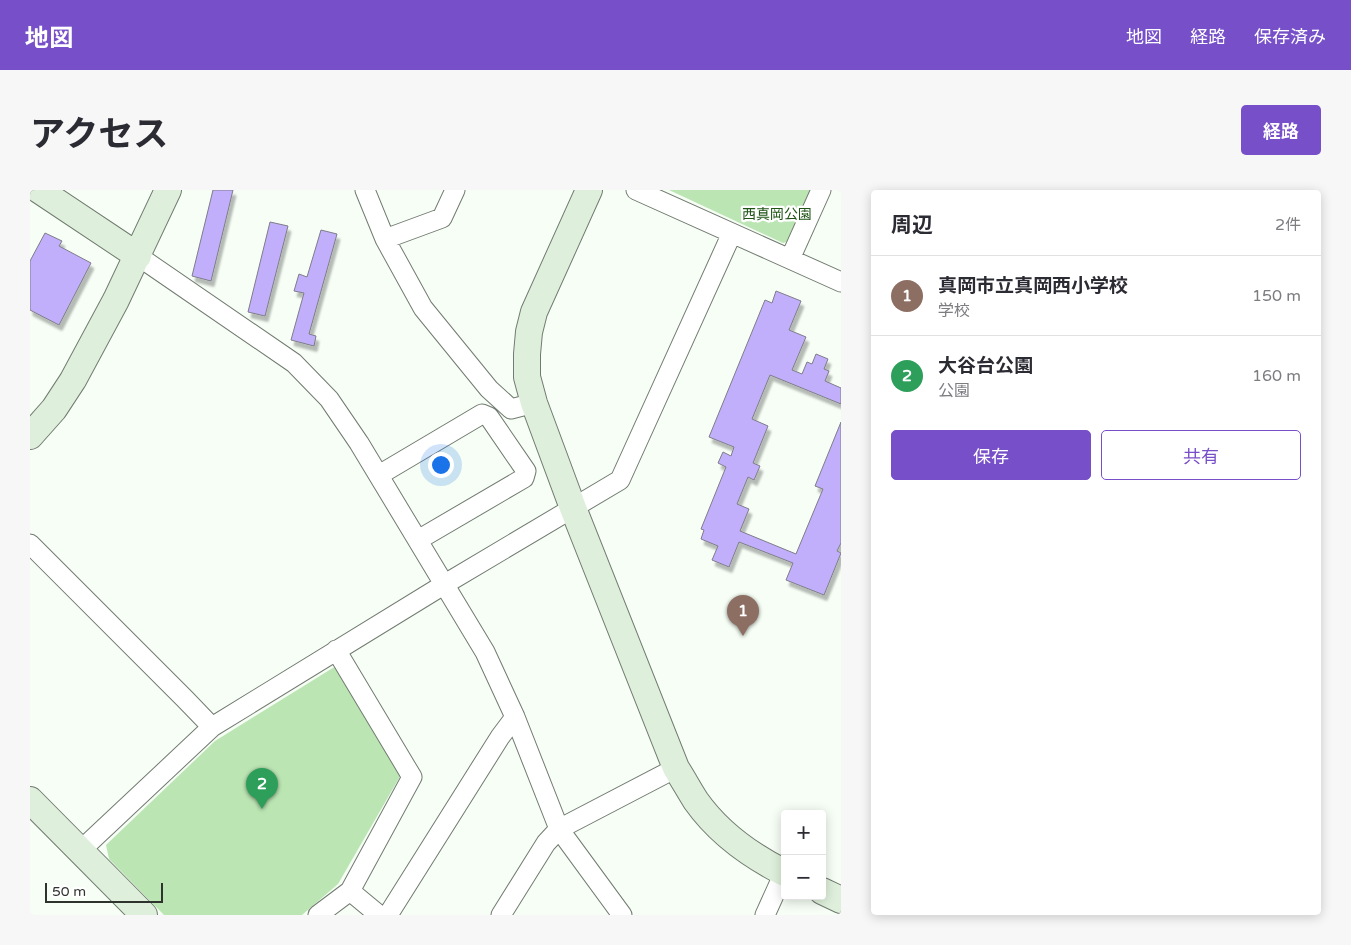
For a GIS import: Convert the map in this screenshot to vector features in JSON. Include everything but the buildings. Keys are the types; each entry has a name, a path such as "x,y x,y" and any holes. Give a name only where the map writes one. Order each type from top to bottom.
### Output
{"street":[{"path":"30,436 54,409 73,380 138,256 168,190"},
{"path":"365,190 385,238 423,308 489,389 511,409 534,403"},
{"path":"385,238 442,218 455,190"},
{"path":"590,190 534,312 529,332 527,354 528,377 534,403 573,508 676,768 697,802 718,826 762,861 781,871"},
{"path":"636,190 841,282"},
{"path":"790,259 821,190"},
{"path":"42,191 294,363 329,399 360,443 485,652 515,717 559,829 622,915"},
{"path":"80,851 212,727 445,584 620,480 732,234"},
{"path":"379,475 482,414 489,417 526,471 524,478 418,540"},
{"path":"30,544 212,727"},
{"path":"318,915 350,891 412,777 336,650"},
{"path":"388,915 500,737 515,717"},
{"path":"501,915 546,843 559,829 676,768"},
{"path":"30,800 144,915"},
{"path":"765,915 781,881"},
{"path":"350,891 379,915"},
{"path":"826,893 841,900"}],"green space":[{"name":"西真岡公園","path":"669,190 816,190 793,240 783,243"},
{"path":"336,666 402,773 338,884 302,915 164,915 109,859 106,845 215,741"}],"place":[{"name":"真岡市立真岡西小学校","path":"743,636"},
{"name":"大谷台公園","path":"262,809"}]}
